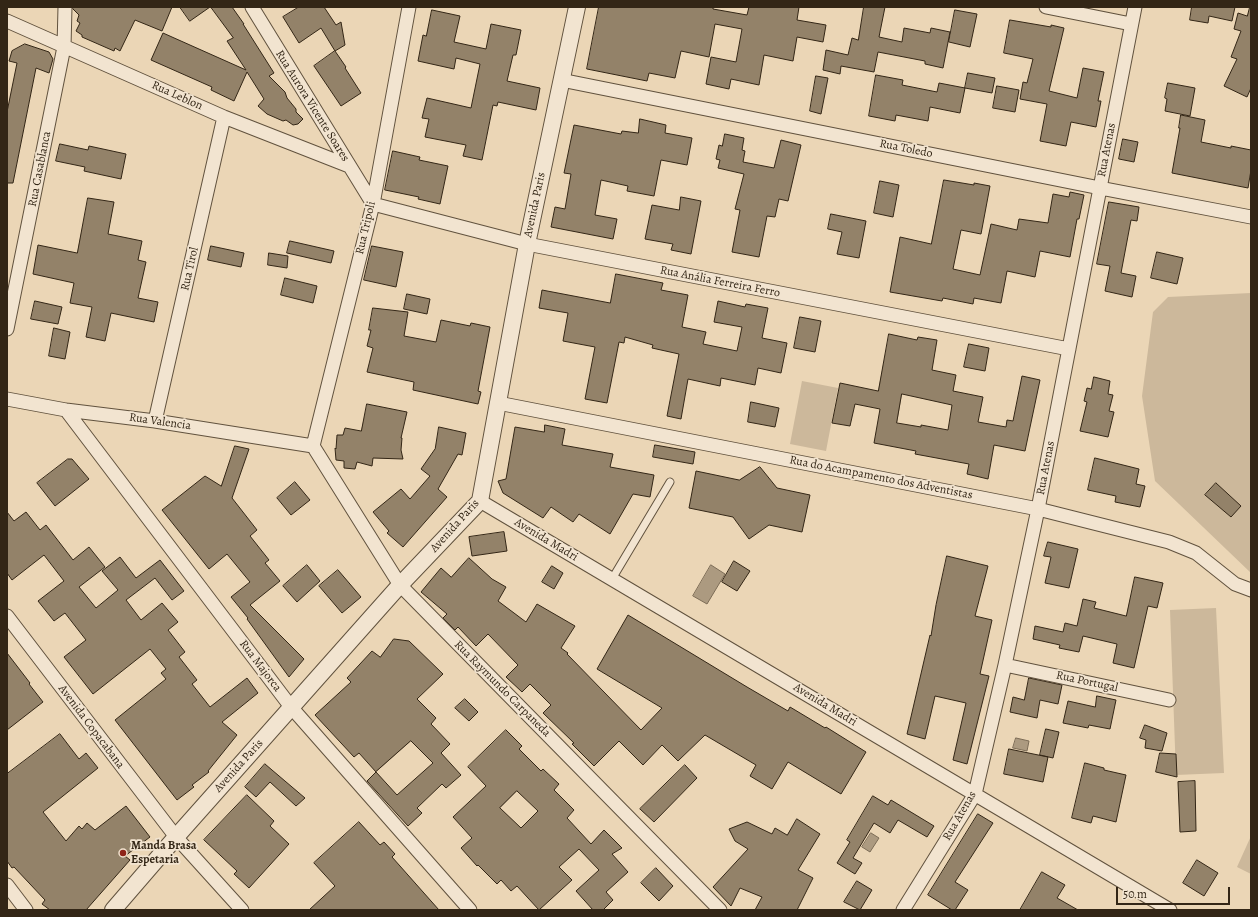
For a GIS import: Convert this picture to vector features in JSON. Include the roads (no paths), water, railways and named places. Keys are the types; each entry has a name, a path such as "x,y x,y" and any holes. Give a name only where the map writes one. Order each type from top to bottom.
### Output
{"street":[{"name":"Rua Casablanca","path":"7,330 64,46 65,7"},
{"name":"Rua Aurora Vicente Soares","path":"252,7 373,204"},
{"name":"Rua Tripoli","path":"313,446 373,204 409,7"},
{"name":"Avenida Paris","path":"113,910 400,585 480,501 527,244 577,7"},
{"path":"1046,7 1131,24"},
{"name":"Rua Atenas","path":"903,910 975,794 1005,665 1038,509 1135,7"},
{"name":"Rua Leblon","path":"7,20 224,116 349,166"},
{"name":"Rua Toledo","path":"561,80 1251,217"},
{"name":"Rua Tirol","path":"155,421 224,116"},
{"name":"Rua Anália Ferreira Ferro","path":"373,204 527,244 1069,350"},
{"name":"Rua Valencia","path":"7,399 66,410 155,421 313,446"},
{"name":"Rua do Acampamento dos Adventistas","path":"498,403 1038,509 1169,542 1196,553 1235,584 1251,590"},
{"name":"Rua Majorca","path":"66,410 291,707 470,910"},
{"name":"Rua Raymundo Carpaneda","path":"313,446 400,585 720,910"},
{"name":"Avenida Madri","path":"480,501 1170,910"},
{"name":"Avenida Copacabana","path":"7,616 176,837 242,910"},
{"name":"Rua Portugal","path":"1005,665 1169,700"},
{"path":"7,885 26,910"}],"lane":[{"path":"612,579 670,482"}],"place":[{"name":"Manda Brasa Espetaria","path":"123,853"}]}
